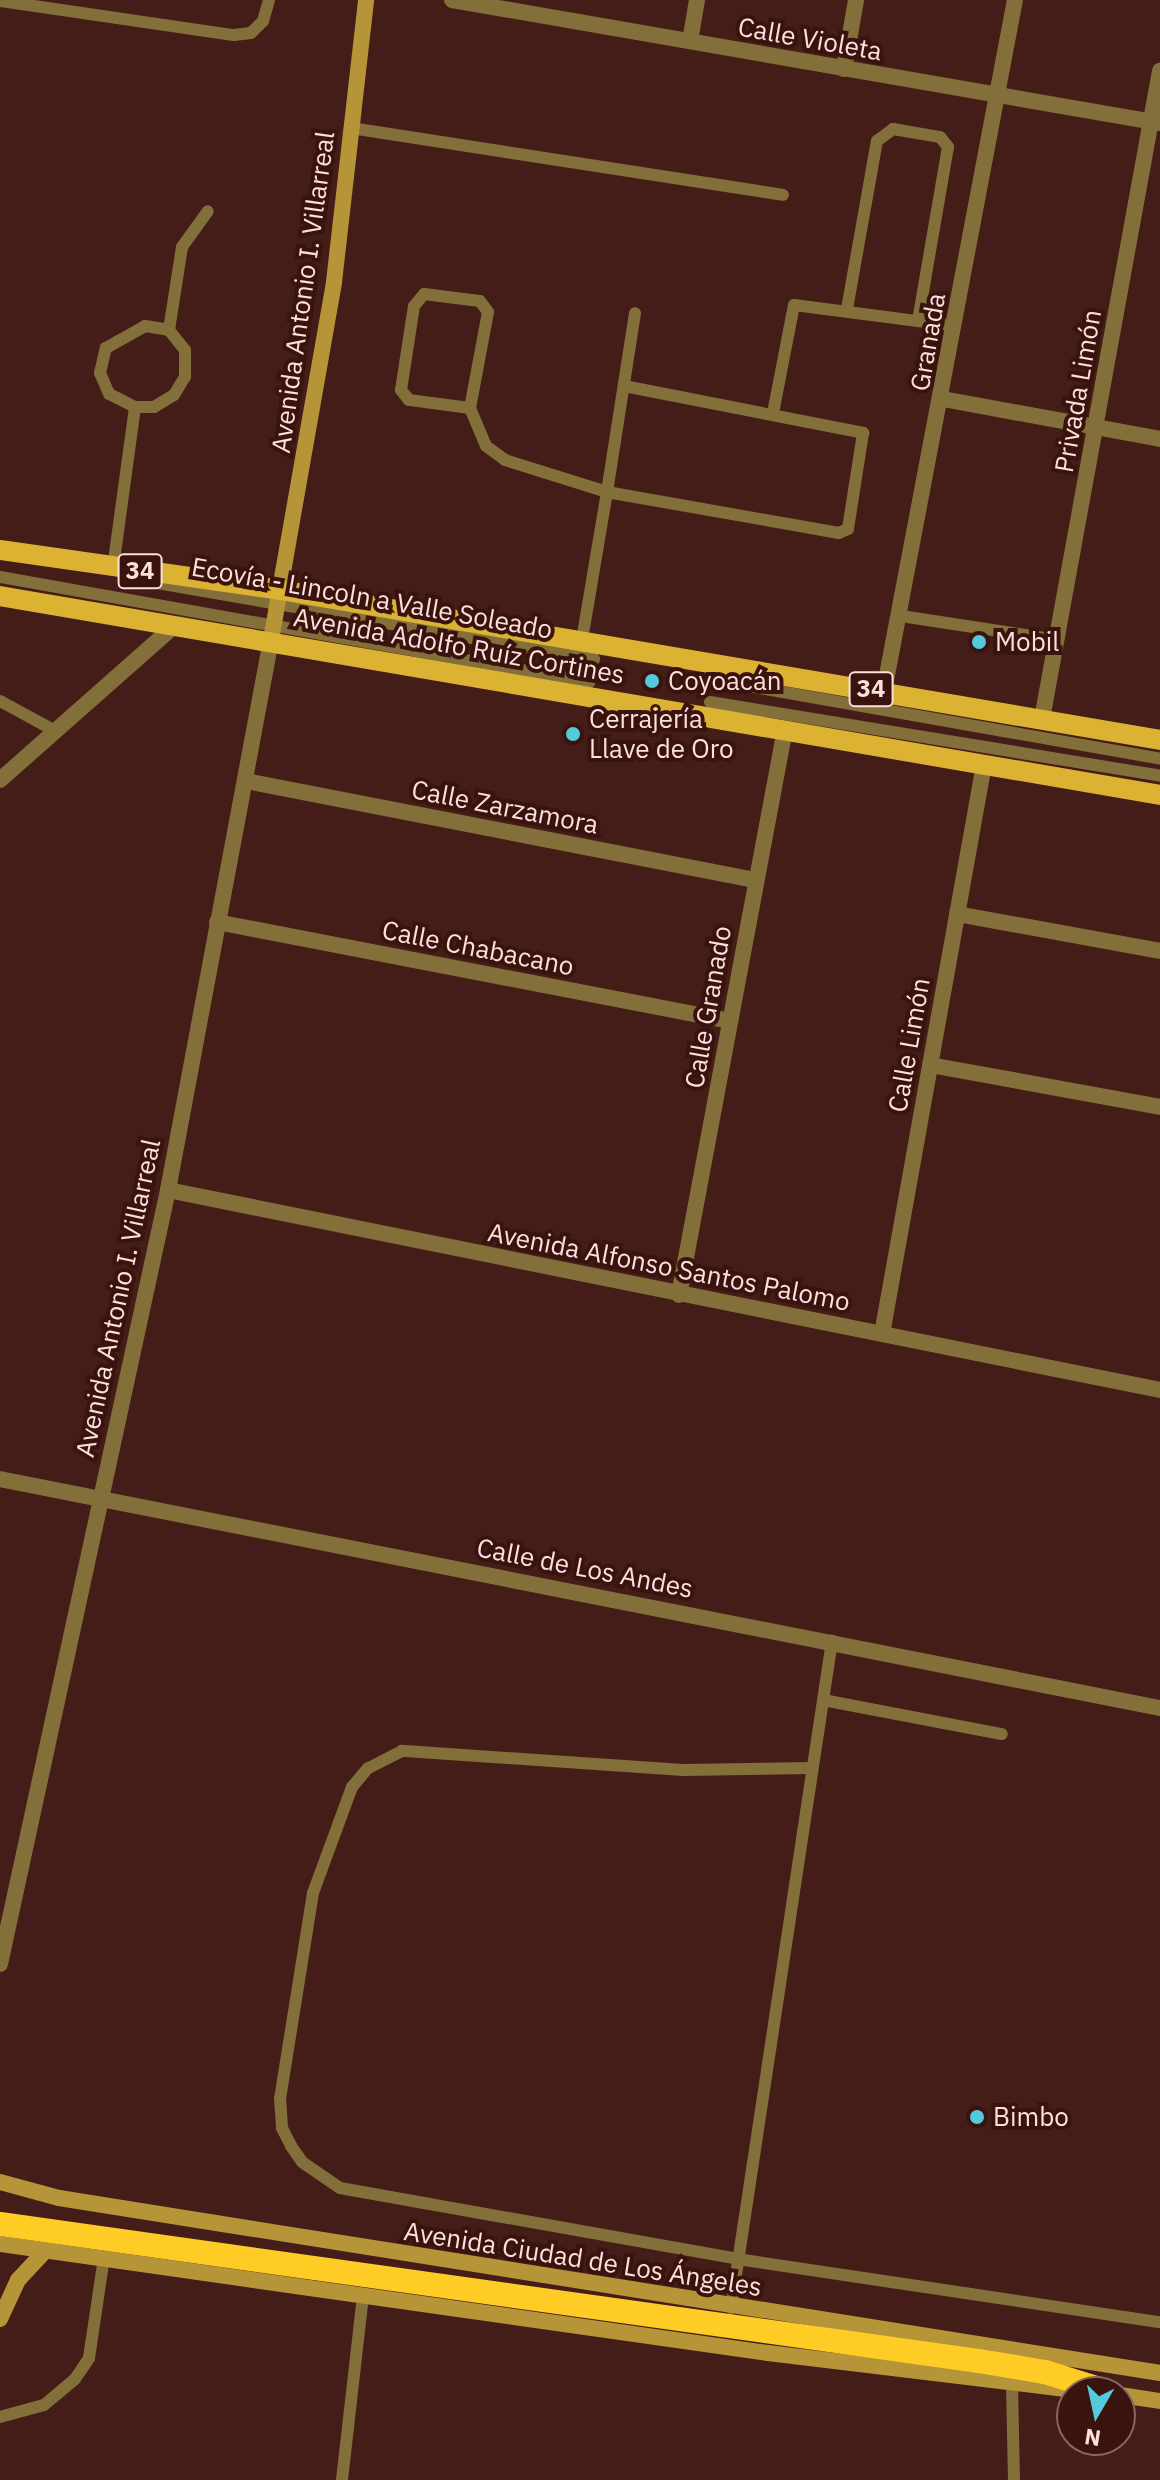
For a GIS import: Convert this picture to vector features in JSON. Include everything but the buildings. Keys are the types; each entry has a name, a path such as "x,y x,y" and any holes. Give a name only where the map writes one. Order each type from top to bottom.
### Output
{"highway":[{"path":"0,2224 646,2312 1058,2376"}],"main road":[{"name":"Avenida Antonio I. Villarreal","path":"272,632 334,282 366,0"},
{"name":"34","path":"0,553 113,568 278,597"},
{"name":"Avenida Adolfo Ruíz Cortines","path":"278,597 582,640 1160,740"},
{"name":"34","path":"0,598 175,625"},
{"name":"Avenida Adolfo Ruíz Cortines","path":"175,625 272,632 785,729 1160,795"},
{"name":"Avenida Ciudad de Los Ángeles","path":"0,2182 59,2198 731,2308 1160,2373"},
{"path":"0,2244 363,2297 1056,2389"},
{"path":"0,2319 18,2280 45,2251"},
{"path":"1136,2397 1160,2401"}],"street":[{"name":"Calle Violeta","path":"452,0 540,7 690,41 997,97 1155,122"},
{"path":"690,41 697,0"},
{"path":"844,69 856,0"},
{"name":"Granada","path":"884,691 943,399 1015,0"},
{"name":"Privada Limón","path":"1042,719 1155,122 1160,71"},
{"path":"943,399 1160,439"},
{"path":"0,780 175,625"},
{"name":"Avenida Antonio I. Villarreal","path":"0,1964 168,1190 272,632"},
{"name":"Calle Granado","path":"679,1295 785,729"},
{"name":"Calle Limón","path":"882,1334 984,764"},
{"name":"Calle Zarzamora","path":"246,781 755,880"},
{"path":"957,914 1160,951"},
{"name":"Calle Chabacano","path":"217,922 730,1021"},
{"path":"930,1065 1160,1107"},
{"name":"Avenida Alfonso Santos Palomo","path":"168,1190 1160,1390"},
{"name":"Calle de Los Andes","path":"0,1479 1160,1708"}],"lane":[{"path":"0,1 234,35 251,33 263,21 269,0"},
{"path":"351,128 783,195"},
{"path":"847,309 877,141 893,129 940,137 948,147 918,320"},
{"path":"169,330 182,247 208,211"},
{"path":"470,408 409,400 401,390 414,306 424,294 480,301 488,312 470,408 494,454 607,492 845,532 863,433 624,386"},
{"path":"773,413 792,308 847,309 955,326"},
{"path":"582,640 635,313"},
{"path":"145,326 169,330 185,350 185,377 174,395 154,407 135,407 109,394 100,373 106,348 145,326"},
{"path":"113,568 135,407"},
{"name":"Ecovía - Lincoln a Valle Soleado","path":"0,553 278,597 594,659"},
{"path":"0,577 272,632 590,682"},
{"path":"901,616 1057,640"},
{"path":"714,680 1160,759"},
{"path":"0,701 57,732"},
{"path":"710,702 1160,776"},
{"path":"731,2308 832,1641"},
{"path":"823,1700 1002,1734"},
{"path":"812,1768 683,1770 442,1752 385,1757 352,1787 313,1893 280,2098 282,2128 296,2154 322,2179 340,2188 737,2259 1160,2322"},
{"path":"0,2417 44,2405 75,2379 89,2358 104,2258"},
{"path":"342,2480 363,2297"},
{"path":"1012,2385 1014,2480"}],"place":[{"name":"Mobil","path":"979,642"},
{"name":"Coyoacán","path":"652,681"},
{"name":"Cerrajería Llave de Oro","path":"573,734"},
{"name":"Bimbo","path":"977,2117"}]}
